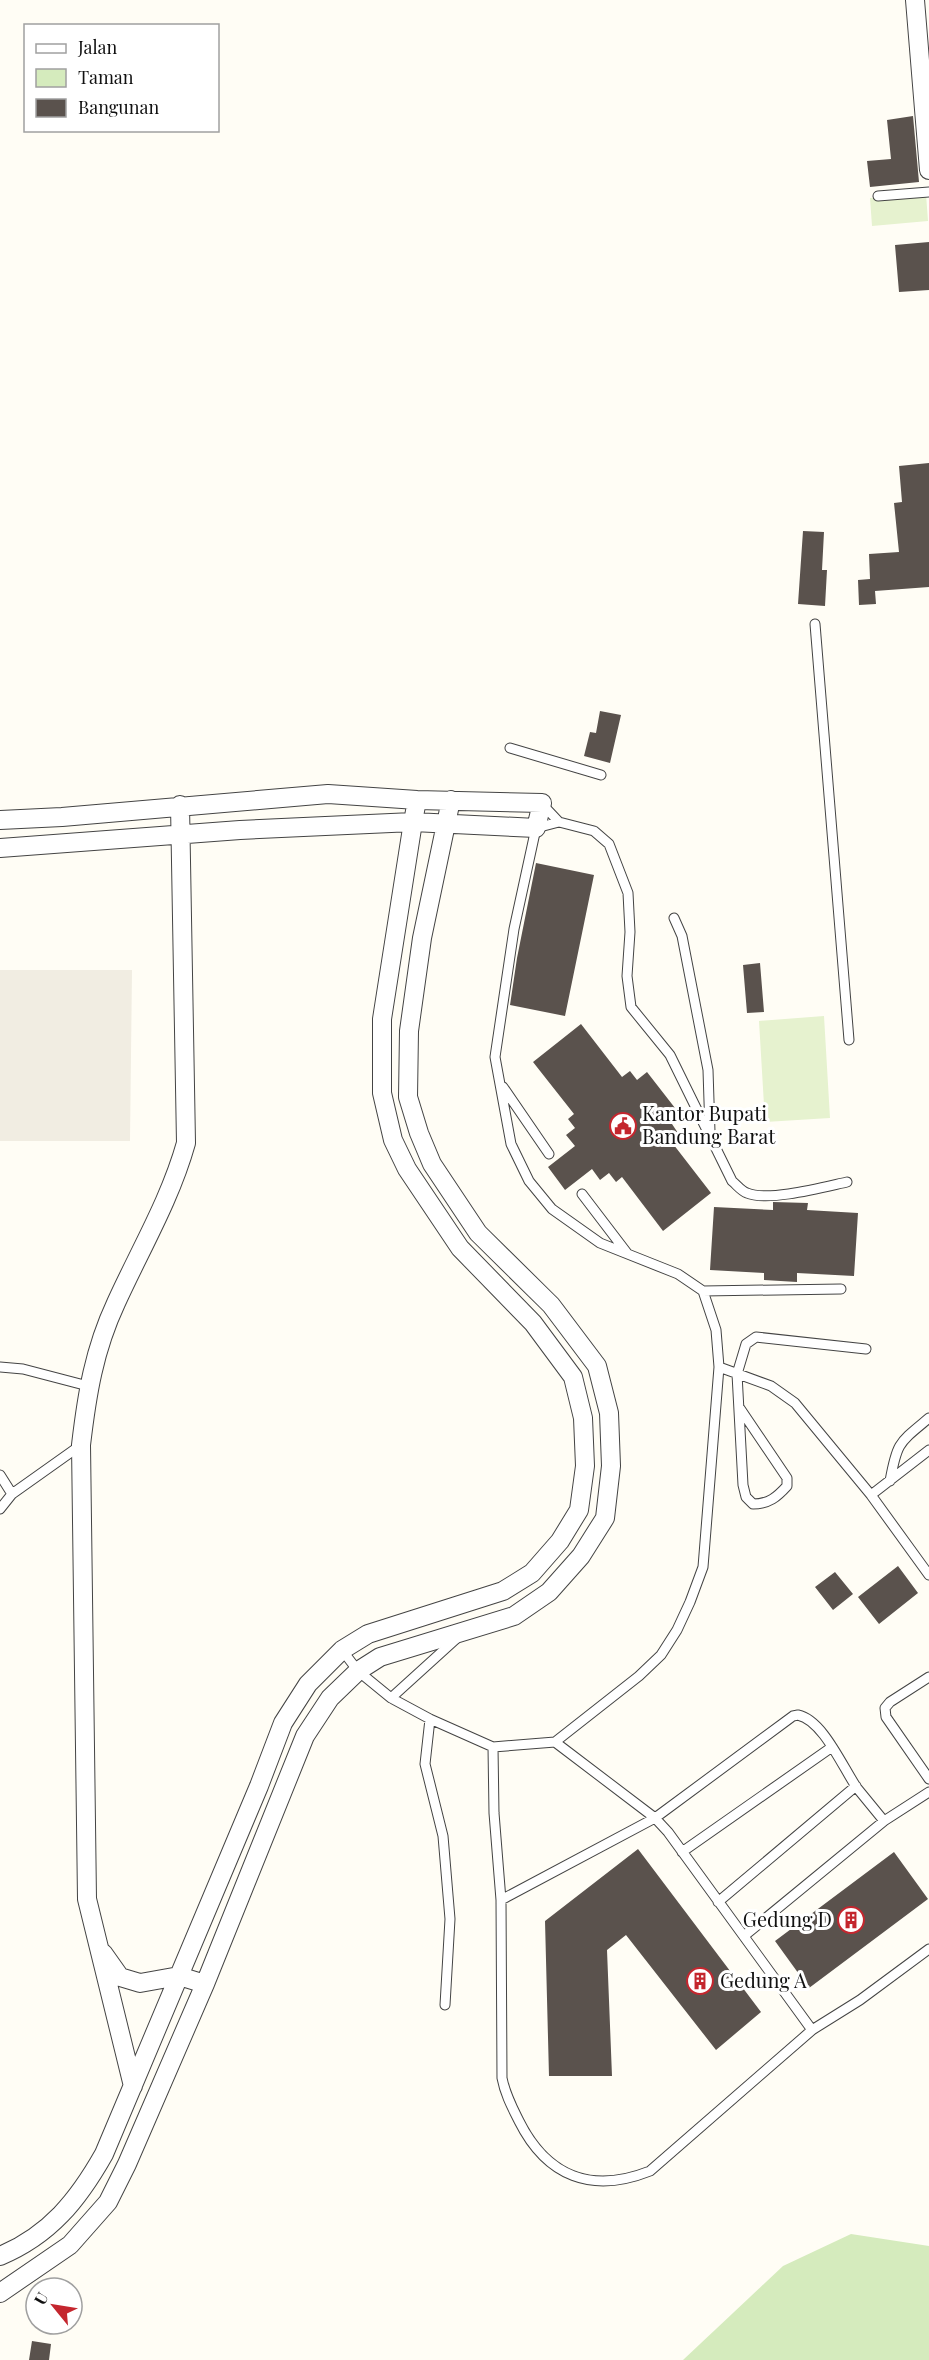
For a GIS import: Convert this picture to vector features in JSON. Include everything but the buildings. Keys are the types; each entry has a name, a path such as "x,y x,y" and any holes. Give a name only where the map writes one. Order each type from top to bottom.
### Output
{"street":[{"path":"915,0 923,37 929,170"},
{"path":"0,820 62,817 328,794 417,800 542,803 537,828 413,822 0,848"},
{"path":"0,2256 18,2248 51,2226 85,2187 104,2154 284,1723 308,1684 342,1650 368,1634 503,1591 532,1573 560,1542 579,1509 585,1466 583,1418 573,1377 533,1323 460,1248 407,1169 393,1140 382,1093 382,1019 417,800"},
{"path":"0,2293 70,2245 108,2202 127,2164 205,1984 305,1736 330,1698 358,1671 380,1657 514,1616 549,1592 581,1556 605,1518 611,1466 609,1413 597,1365 551,1305 478,1233 432,1164 418,1133 408,1097 409,1031 422,938 451,800"},
{"path":"133,2086 87,1899 81,1445 88,1386 94,1364 115,1305 178,1174 186,1143 180,805"},
{"path":"97,1944 120,1977 140,1983 179,1976 205,1984"},
{"path":"51,2226 70,2245"}],"lane":[{"path":"878,196 929,192"},
{"path":"816,624 849,1040"},
{"path":"510,748 601,775"},
{"path":"542,803 559,822"},
{"path":"841,1289 703,1291 678,1274 600,1243 552,1209 529,1180 511,1144 495,1057 514,929 537,828 559,822 594,831 609,844 628,893 630,932 627,976 631,1007 670,1055 732,1181 745,1192 759,1196 803,1191 847,1182"},
{"path":"674,918 682,936 708,1070 711,1137"},
{"path":"500,1082 549,1154"},
{"path":"582,1194 628,1254"},
{"path":"342,1650 358,1671 391,1698 493,1748 555,1742 639,1676 661,1655 690,1602 703,1567 719,1367 716,1330 703,1291"},
{"path":"739,1407 786,1478 787,1486 778,1497 764,1504 753,1504 746,1497 743,1485 737,1374 746,1344 756,1337 866,1349"},
{"path":"0,1367 23,1369 88,1386"},
{"path":"719,1367 771,1386 795,1403 871,1495 929,1575"},
{"path":"890,1481 899,1444 929,1418"},
{"path":"0,1509 12,1494 81,1445"},
{"path":"871,1495 929,1450"},
{"path":"0,1475 12,1494"},
{"path":"391,1698 458,1637 460,1632"},
{"path":"929,1677 890,1702 885,1708 886,1717 929,1779"},
{"path":"501,1900 655,1818 793,1716 804,1716 832,1747 856,1786 884,1821"},
{"path":"430,1719 424,1764 443,1836 450,1918 445,2004"},
{"path":"555,1742 655,1818 812,2030"},
{"path":"682,1852 832,1747"},
{"path":"493,1748 494,1813 501,1900 502,2078 506,2094 526,2136 540,2154 558,2170 578,2178 605,2181 624,2180 650,2171 812,2030 868,1994 929,1949"},
{"path":"718,1902 856,1786"},
{"path":"744,1936 884,1821 929,1792"}],"green space":[{"path":"926,194 928,221 872,226 870,198"},
{"path":"824,1016 830,1118 765,1122 759,1021"},
{"path":"851,2234 929,2246 929,2360 683,2360 783,2266"}],"shaded area":[{"path":"0,970 132,970 130,1141 0,1141"}],"place":[{"name":"Kantor Bupati Bandung Barat","path":"623,1126"},
{"name":"Gedung D","path":"851,1920"},
{"name":"Gedung A","path":"700,1981"}]}
